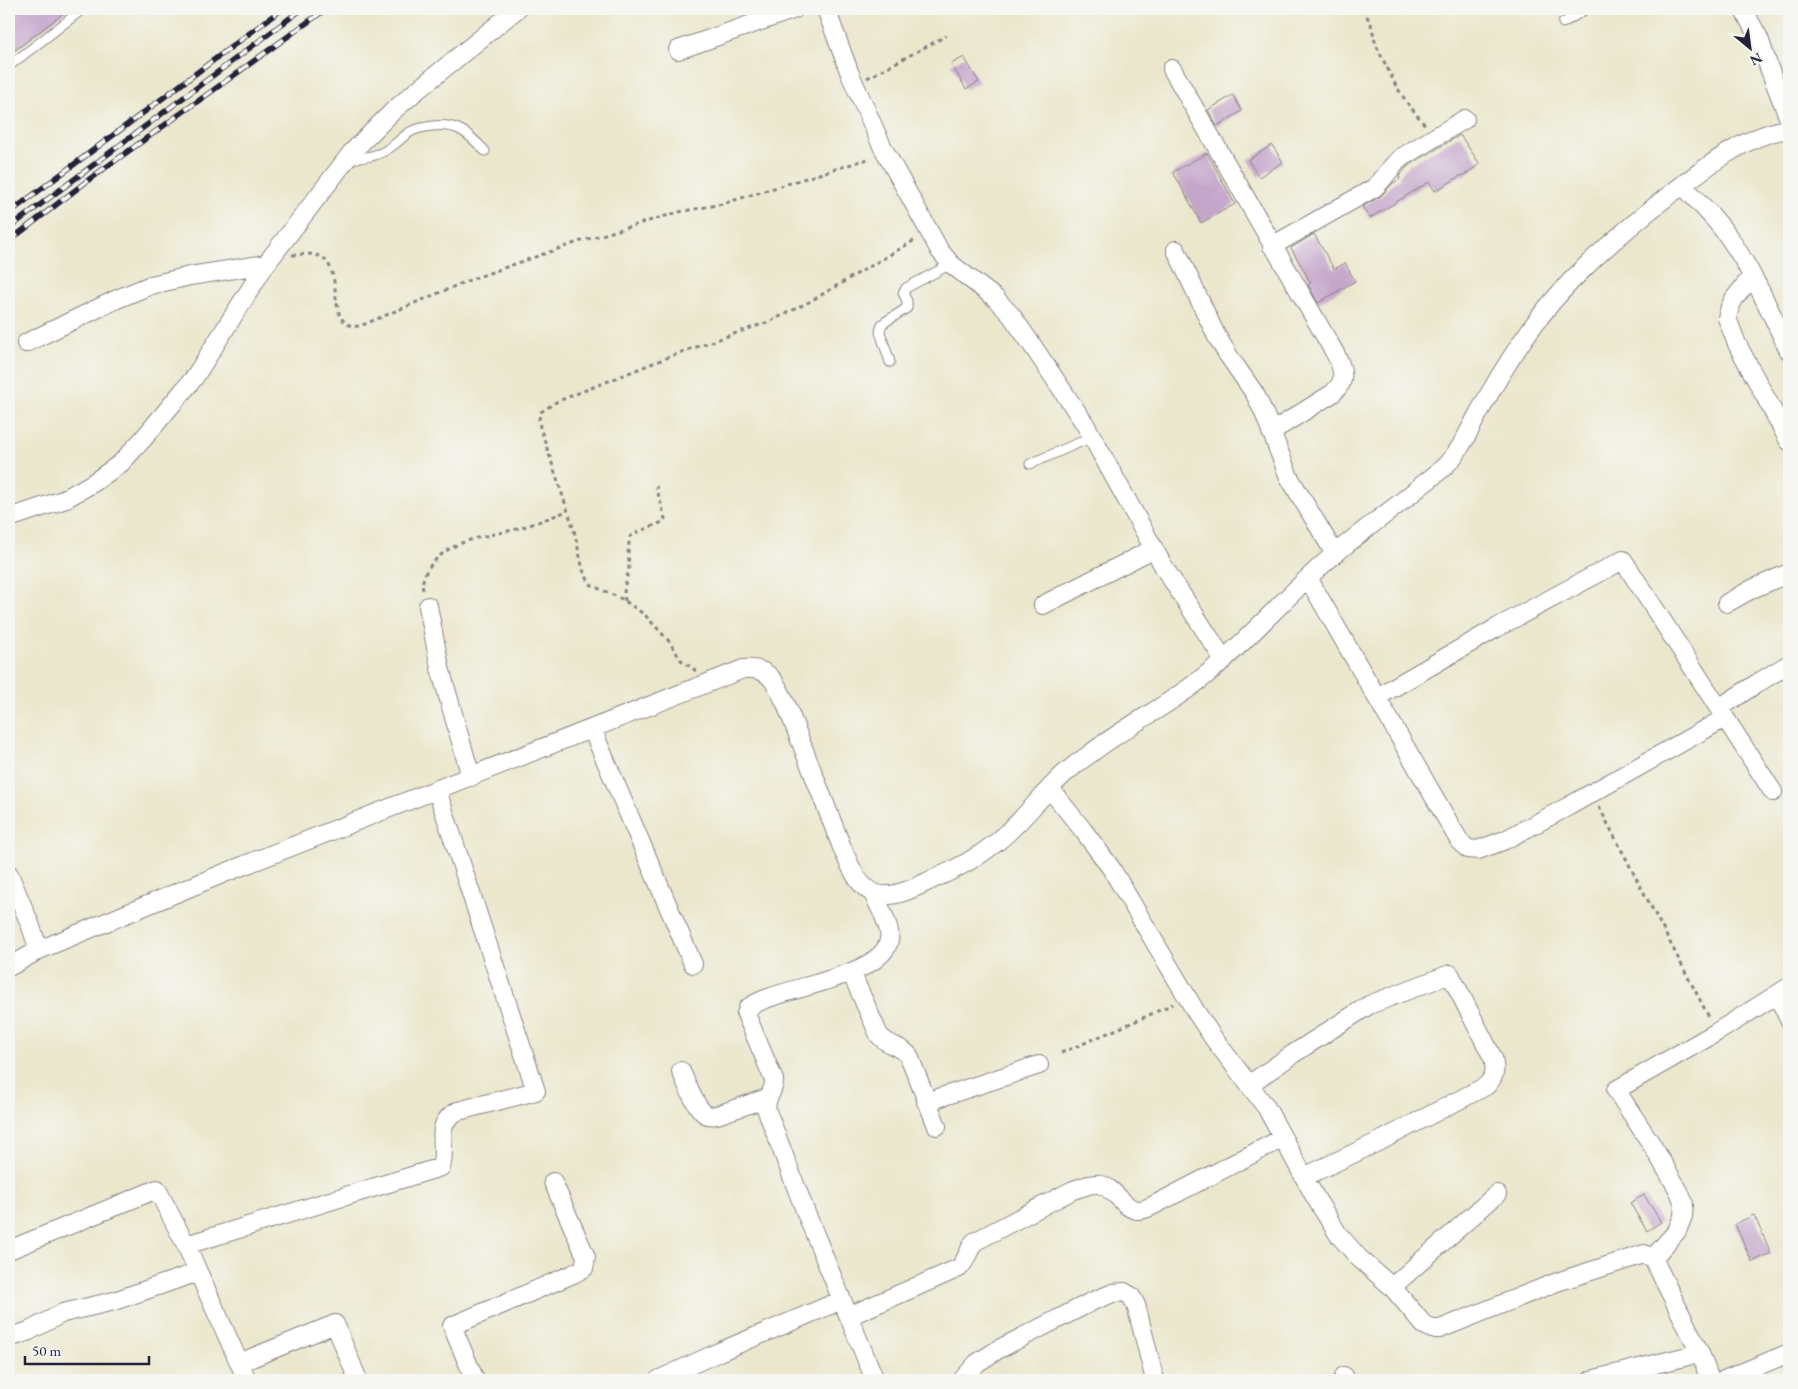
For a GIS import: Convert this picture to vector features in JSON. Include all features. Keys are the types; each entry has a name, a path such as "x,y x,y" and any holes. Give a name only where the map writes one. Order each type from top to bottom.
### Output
{"street":[{"path":"9,518 63,500 93,483 121,463 143,440 194,378 269,259 347,159 401,104 517,9"},
{"path":"678,50 795,9"},
{"path":"826,9 854,84 886,154 940,251 951,264 995,298 1011,316 1062,389 1092,437 1154,549 1224,660"},
{"path":"1743,9 1759,38 1789,119"},
{"path":"1172,69 1334,352 1342,372 1341,383 1333,393 1271,432"},
{"path":"1272,246 1374,188 1381,183 1394,162 1465,119"},
{"path":"9,967 39,950 222,874 743,669 755,668 767,674 775,683 786,704 853,872 862,886 874,894 887,896 904,891 973,859 999,840 1064,774 1112,737 1203,678 1238,648 1308,578 1335,554 1446,465 1462,444 1493,388 1526,336 1562,292 1620,234 1682,185 1739,147 1778,130 1789,128"},
{"path":"1682,185 1710,214 1729,238 1752,276 1789,351"},
{"path":"1176,250 1216,335 1255,394 1289,477 1335,554"},
{"path":"26,343 117,299 151,285 269,259"},
{"path":"1752,276 1734,299 1728,318 1736,344 1789,441"},
{"path":"1042,605 1154,549"},
{"path":"1377,697 1498,627 1623,560 1773,792"},
{"path":"1727,602 1752,588 1789,573"},
{"path":"1308,578 1460,842 1468,849 1478,850 1505,840 1592,793 1722,713 1756,684 1789,664"},
{"path":"428,606 440,668 471,777"},
{"path":"592,729 693,964"},
{"path":"186,1245 441,1167 444,1156 442,1129 444,1121 449,1115 536,1091 437,790"},
{"path":"1050,790 1083,830 1110,868 1214,1039 1250,1084 1266,1108 1338,1234 1359,1258 1392,1287 1424,1325 1432,1329 1440,1329 1520,1296 1644,1254 1653,1258 1700,1353 1710,1380"},
{"path":"9,874 39,950"},
{"path":"874,894 889,930 890,940 885,951 875,960 851,972 816,985 763,1000 748,1008 746,1014 774,1080 774,1087 767,1098 766,1106 776,1137 875,1380"},
{"path":"851,972 879,1034 885,1042 904,1050 909,1056 936,1126"},
{"path":"1250,1084 1369,1005 1450,974 1493,1058 1496,1069 1494,1078 1486,1086 1393,1135 1304,1176"},
{"path":"1653,1258 1677,1231 1683,1216 1684,1204 1679,1191 1652,1145 1616,1090 1717,1032 1783,991 1789,1019"},
{"path":"926,1102 1039,1065"},
{"path":"681,1071 699,1108 709,1116 717,1116 767,1098"},
{"path":"658,1380 719,1352 959,1268 964,1263 969,1249 974,1242 1086,1185 1102,1185 1116,1193 1131,1209 1140,1210 1154,1205 1283,1138"},
{"path":"475,1380 452,1326 584,1268 586,1257 553,1182"},
{"path":"9,1250 157,1190 186,1245 247,1380"},
{"path":"1392,1287 1496,1194"},
{"path":"9,1338 29,1331 63,1312 114,1301 198,1272"},
{"path":"962,1380 976,1363 999,1349 1093,1301 1112,1293 1124,1292 1131,1296 1136,1305 1155,1380"},
{"path":"239,1363 335,1324 358,1380"},
{"path":"1591,1380 1700,1353"},
{"path":"1724,1380 1789,1353"}],"lane":[{"path":"9,66 84,9"},
{"path":"1563,23 1586,9"},
{"path":"347,159 380,154 411,132 420,128 441,125 454,126 463,131 473,138 485,151"},
{"path":"890,362 880,332 882,324 907,308 907,301 903,292 906,288 951,264"},
{"path":"1030,464 1092,437"}],"path":[{"path":"1363,9 1370,24 1376,46 1396,86 1408,104 1421,118 1432,138"},
{"path":"854,84 946,36"},
{"path":"269,259 315,255 322,258 332,273 335,282 338,311 342,319 352,327 360,326 465,282 578,242 679,212 722,204 886,154"},
{"path":"713,680 681,660 668,640 645,616 625,601 591,585 586,578 540,427 541,412 546,407 570,395 676,354 754,328 784,315 929,232"},
{"path":"625,601 624,589 629,568 628,549 630,537 634,533 665,519 656,486"},
{"path":"428,606 422,586 423,578 443,552 466,540 518,528 567,511"},
{"path":"1592,793 1717,1032"},
{"path":"1061,1053 1136,1022 1188,997"}],"building":[{"path":"9,9 69,9 9,55"},
{"path":"964,57 979,82 966,89 951,64"},
{"path":"1233,95 1242,111 1217,126 1208,110"},
{"path":"1460,135 1480,164 1463,176 1435,191 1429,182 1370,218 1362,207 1381,196 1393,183 1400,179 1399,176 1408,166"},
{"path":"1272,145 1283,162 1259,177 1248,160"},
{"path":"1207,153 1235,204 1201,223 1173,172"},
{"path":"1314,234 1334,269 1345,263 1355,281 1318,303 1308,285 1311,283 1291,248"},
{"path":"1644,1195 1661,1222 1647,1231 1630,1203"},
{"path":"1754,1215 1771,1253 1752,1262 1735,1224"}],"railway":[{"path":"9,213 282,9"},
{"path":"9,228 302,9"},
{"path":"9,241 91,178 326,9"}]}
